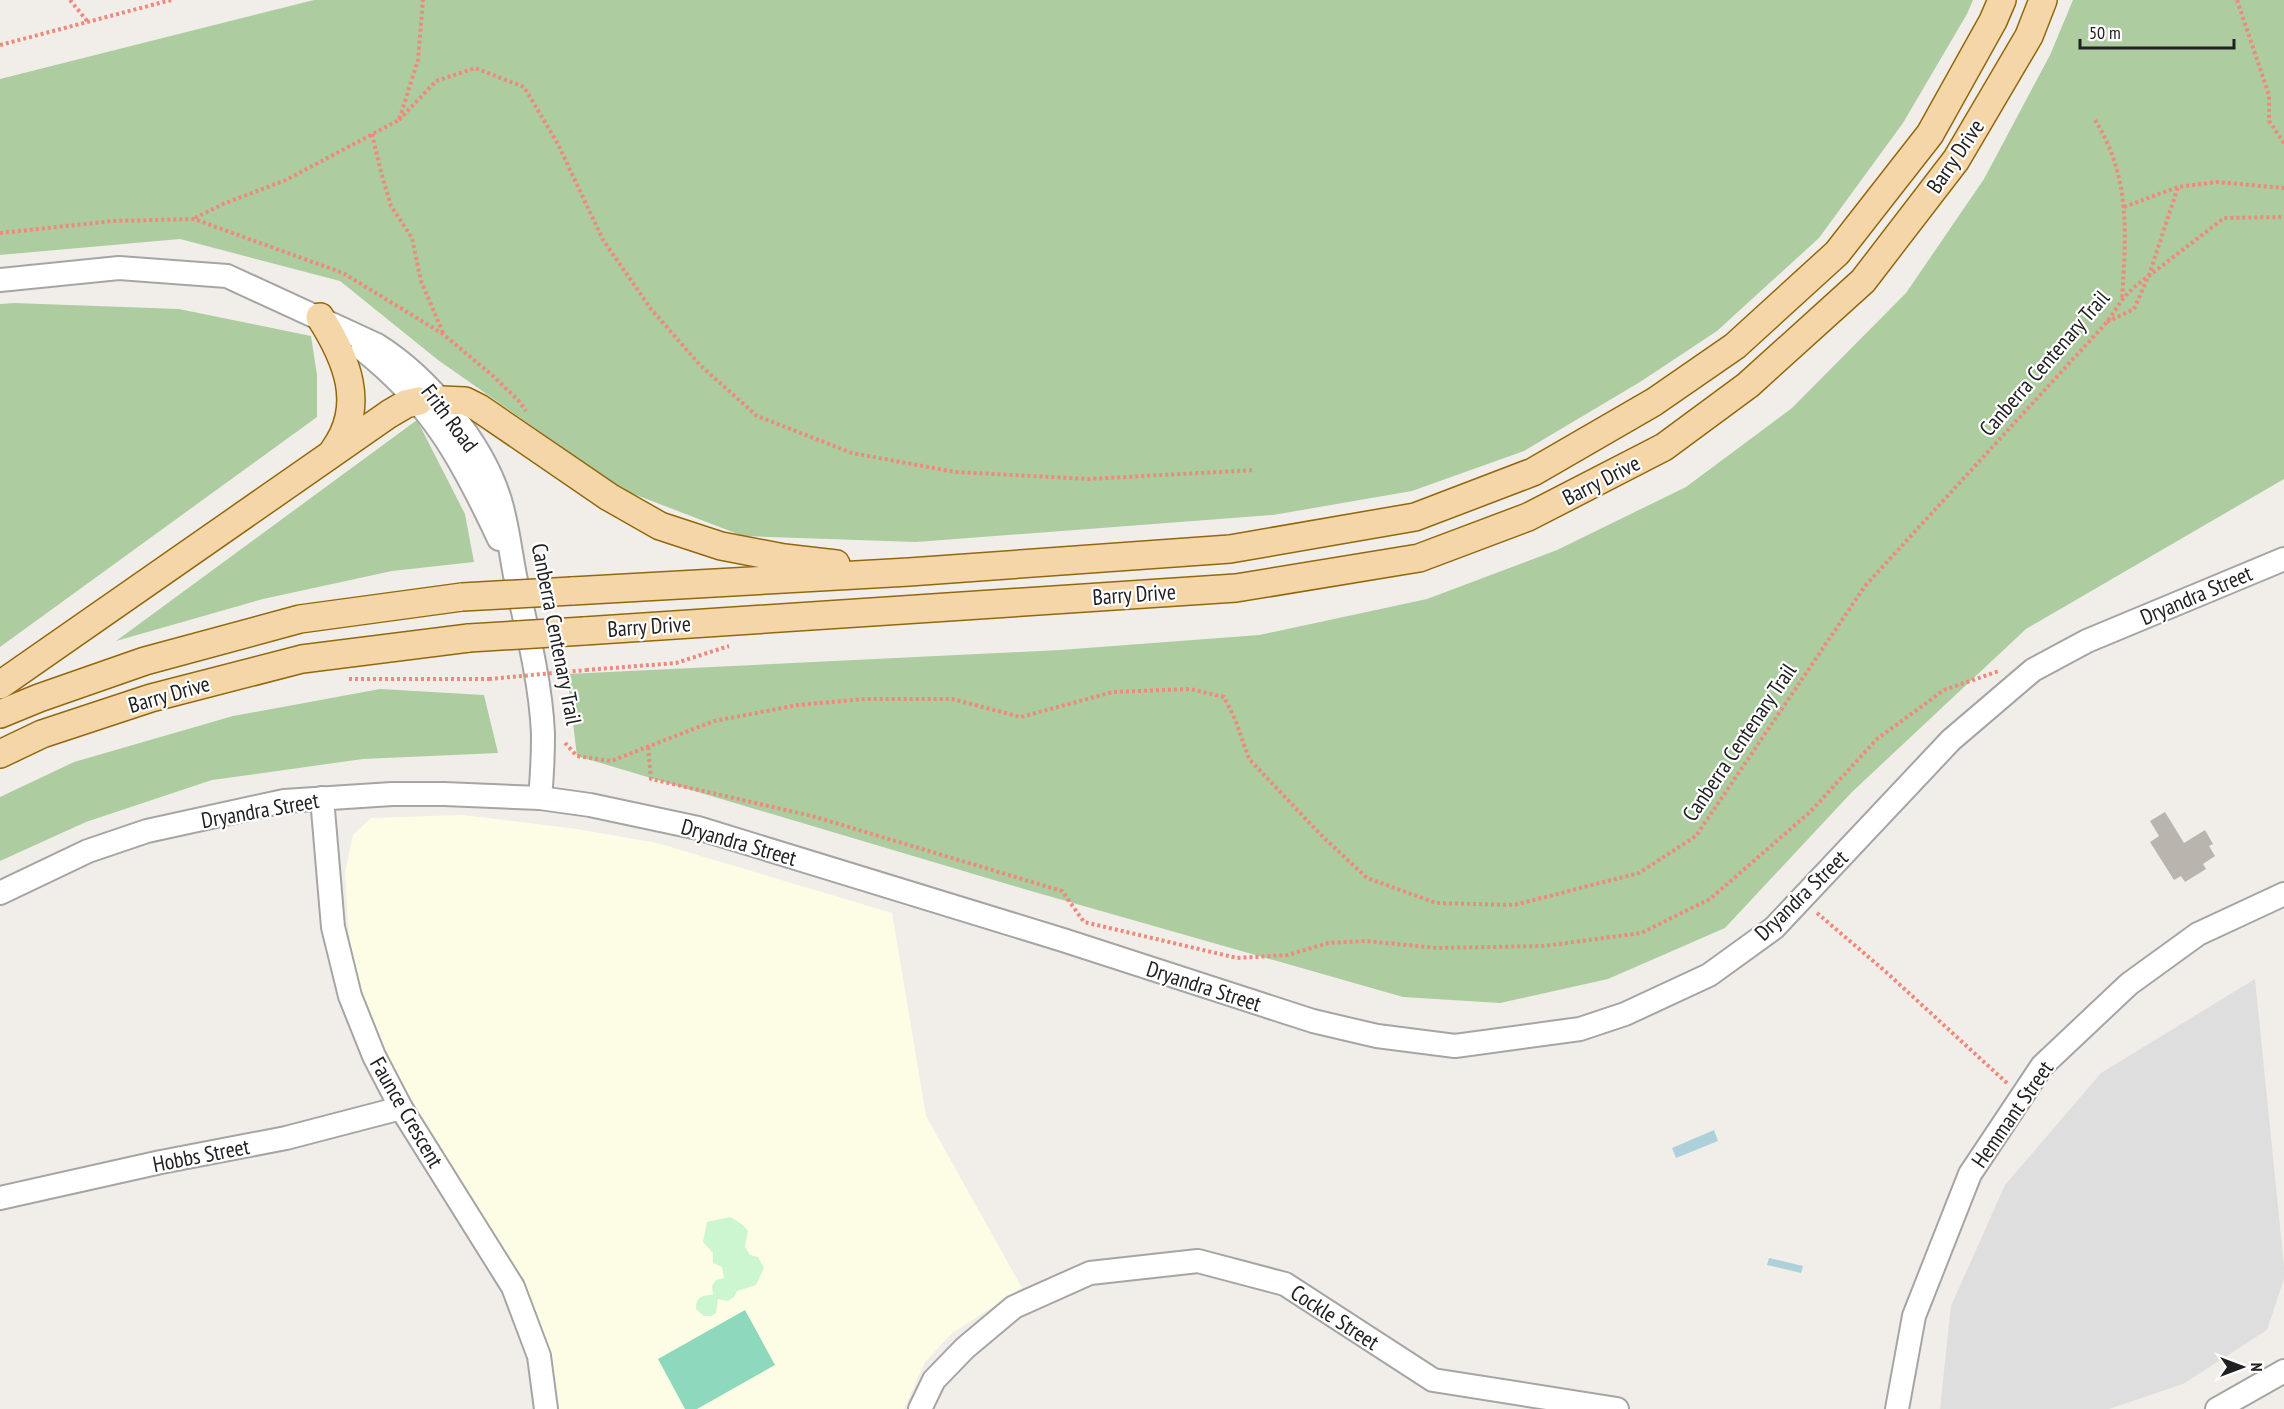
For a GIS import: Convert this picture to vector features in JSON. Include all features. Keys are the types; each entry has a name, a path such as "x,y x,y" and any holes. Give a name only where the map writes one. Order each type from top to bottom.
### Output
{"main road":[{"name":"Barry Drive","path":"0,714 146,661 300,619 462,597 909,572 1230,549 1415,517 1533,472 1654,402 1735,346 1837,253 1930,134 1994,21 2002,0"},
{"name":"Barry Drive","path":"0,754 42,734 151,698 302,659 469,638 1236,588 1419,558 1528,517 1664,447 1748,385 1863,282 1956,160 2029,36 2043,0"},
{"path":"320,317 337,345 352,386 352,404 346,428 332,453"},
{"path":"0,685 389,414 406,404 430,401 465,401 479,408 609,497 660,526 721,546 756,553 909,572"}],"street":[{"name":"Frith Road","path":"0,280 119,268 227,276 320,317 430,401 482,501 513,570 540,704 543,734 540,798"},
{"name":"Dryandra Street","path":"0,892 88,851 147,831 284,801 392,794 540,798 590,805 698,828 1064,940 1313,1022 1377,1036 1455,1046 1580,1029 1625,1014 1709,975 1774,928 1951,740 2033,670 2086,641 2284,559"},
{"name":"Faunce Crescent","path":"322,798 333,927 350,996 374,1056 401,1108 513,1287 539,1356 546,1409"},
{"path":"2284,895 2284,901"},
{"name":"Hemmant Street","path":"1897,1409 1914,1316 1970,1174 2042,1066 2129,984 2198,934 2284,895"},
{"name":"Hobbs Street","path":"0,1198 161,1162 286,1138 401,1108"},
{"name":"Cockle Street","path":"920,1409 934,1380 964,1348 1014,1307 1090,1273 1198,1261 1285,1284 1433,1380 1617,1409"},
{"path":"2217,1409 2284,1371"}],"path":[{"path":"70,0 88,22"},
{"path":"0,45 171,0"},
{"path":"399,120 418,60 423,0"},
{"path":"2237,0 2269,95 2269,121 2284,143"},
{"path":"194,219 223,204 286,180 399,120 436,81 475,68 524,87 558,144 603,240 651,309 700,365 757,416 852,453 955,472 1089,479 1256,470"},
{"path":"2096,120 2108,141 2124,198 2126,238 2122,300"},
{"path":"372,134 391,206 412,238 421,282 443,334"},
{"path":"2124,207 2178,187 2217,182 2284,188"},
{"path":"2107,322 2134,309 2149,275 2178,187"},
{"name":"Canberra Centenary Trail","path":"560,737 577,756 611,761 714,722 798,705 865,699 951,699 1021,717 1113,692 1190,689 1224,697 1235,719 1249,759 1322,836 1367,878 1436,903 1514,905 1639,873 1696,836 1865,586 2107,322 2133,288 2224,218 2284,217"},
{"path":"345,679 489,679 676,663 730,646"},
{"name":"Canberra Centenary Trail","path":"551,669 553,680"},
{"path":"648,747 651,779 812,816 1062,891 1084,922 1237,958 1288,955 1328,943 1366,941 1437,948 1544,946 1641,933 1710,900 1810,812 1877,739 1944,690 1996,671 2033,670"},
{"path":"1814,910 1886,972 2022,1097"}],"shaded area":[{"path":"462,815 577,829 657,843 892,913 926,1116 1022,1288 952,1333 925,1362 904,1409 551,1409 464,1194 381,1051 359,996 349,934 345,873 353,835 371,818"},
{"path":"2255,979 2284,1266 2284,1279 2267,1330 2183,1384 2109,1409 1940,1409 1951,1306 2005,1185 2101,1073"}],"green space":[{"path":"314,0 1973,0 1903,123 1819,238 1717,331 1640,382 1524,451 1412,491 1273,515 916,542 743,536 623,490 438,360 340,281 180,239 0,255 0,79"},
{"path":"2073,0 2284,0 2284,479 2026,629 1852,792 1725,928 1608,979 1500,1003 1403,997 1024,889 577,756 567,674 1060,650 1259,635 1427,599 1557,550 1686,487 1792,408 1906,293 1984,179 2050,55"},
{"path":"0,304 179,309 311,336 317,375 317,417 0,647"},
{"path":"417,420 465,514 474,562 392,571 263,599 116,641"},
{"path":"380,689 484,695 498,753 363,759 212,780 86,822 0,861 0,797 74,762 233,716"},
{"path":"730,1217 748,1231 745,1247 750,1255 758,1257 764,1268 756,1285 737,1291 728,1301 718,1299 716,1313 704,1316 696,1309 698,1299 713,1295 712,1286 716,1280 724,1278 722,1267 713,1263 713,1253 703,1242 707,1222"},
{"path":"745,1310 775,1365 697,1409 685,1409 658,1359"}],"water":[{"path":"1714,1130 1718,1141 1676,1158 1672,1148"},
{"path":"1769,1258 1803,1266 1801,1273 1767,1265"}],"building":[{"path":"2165,812 2184,843 2205,830 2213,844 2209,846 2215,856 2203,864 2206,869 2185,882 2181,876 2174,880 2150,842 2159,836 2150,821"}]}
